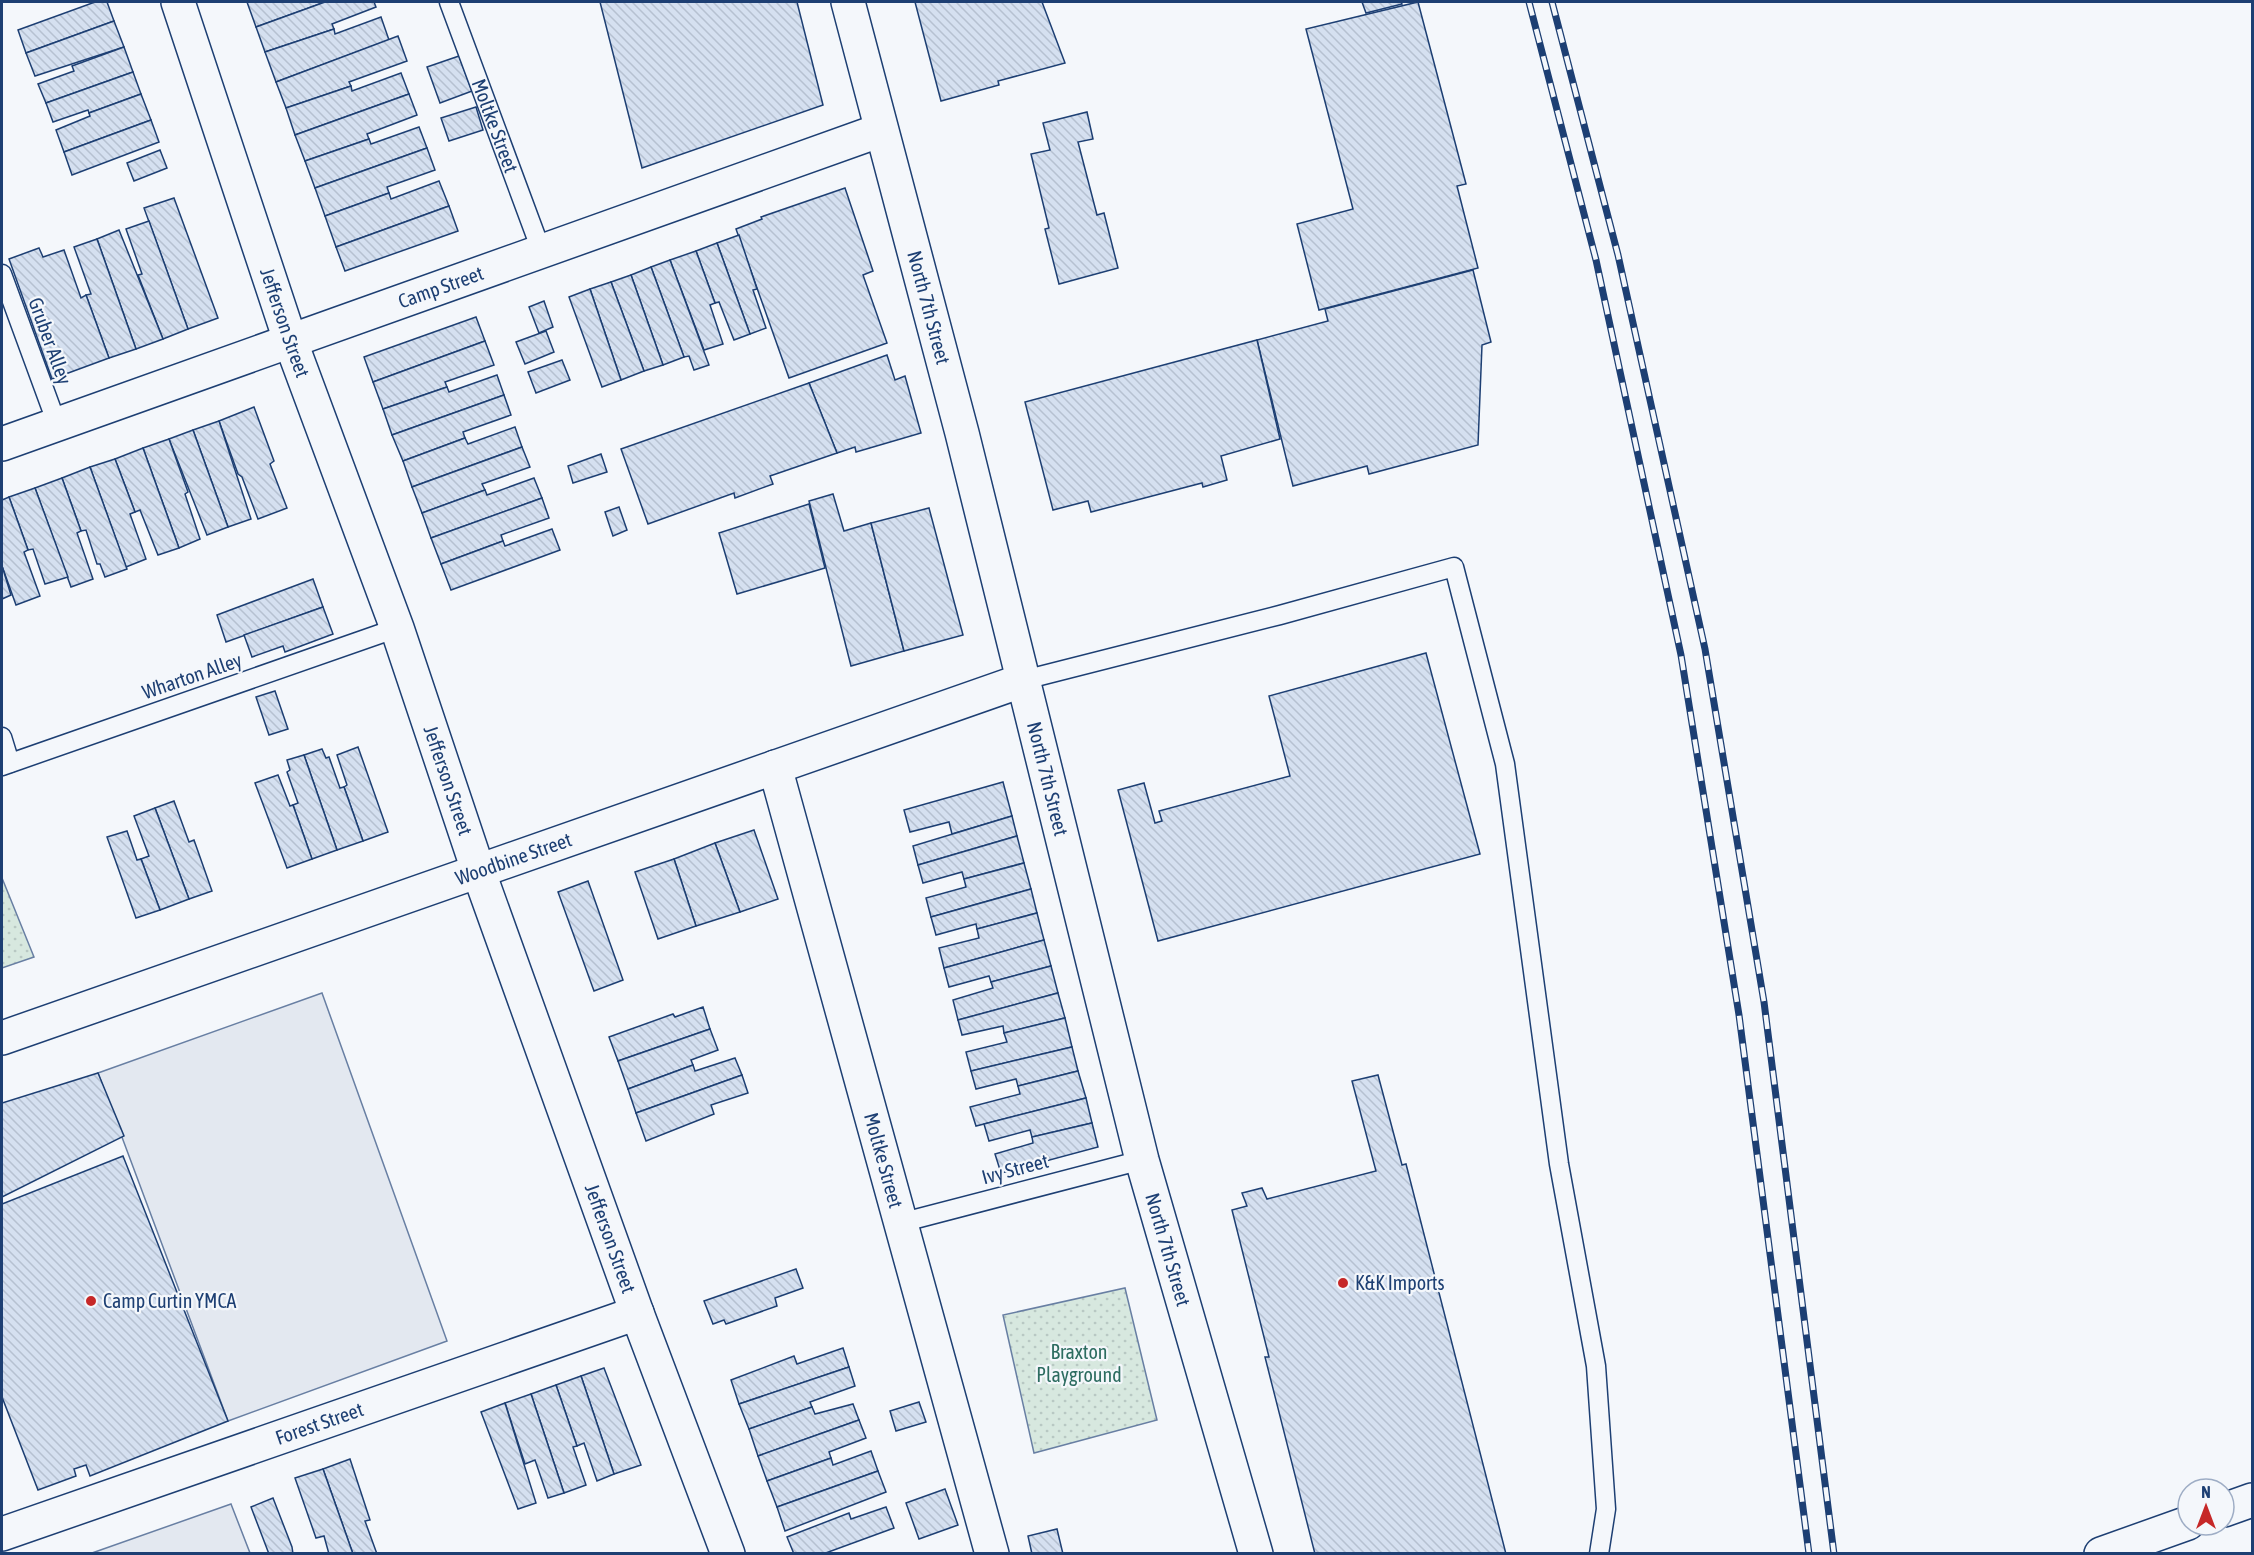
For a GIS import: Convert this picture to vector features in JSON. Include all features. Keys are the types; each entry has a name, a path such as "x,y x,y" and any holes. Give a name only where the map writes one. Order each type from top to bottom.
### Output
{"street":[{"name":"Jefferson Street","path":"178,2 290,340 397,628 478,870 637,1313 728,1554"},
{"name":"North 7th Street","path":"848,2 962,433 1142,1160 1256,1554"},
{"name":"Camp Street","path":"2,444 881,130"},
{"name":"Woodbine Street","path":"2,1038 1024,680"},
{"name":"Moltke Street","path":"775,767 992,1554"},
{"name":"Forest Street","path":"2,1534 637,1313"},
{"path":"2236,1506 2253,1500"},
{"path":"2101,1554 2176,1527"}],"lane":[{"name":"Moltke Street","path":"449,2 541,250"},
{"name":"Gruber Alley","path":"2,274 57,424"},
{"path":"1024,680 1280,615 1454,567 1505,764 1559,1164 1596,1366 1606,1509 1599,1554"},
{"name":"Wharton Alley","path":"6,765 397,628"},
{"path":"2,737 6,765"},
{"name":"Ivy Street","path":"900,1223 1142,1160"}],"green space":[{"path":"2,878 34,957 2,968"},
{"name":"Braxton Playground","path":"1125,1288 1157,1420 1034,1453 1003,1315"}],"shaded area":[{"path":"322,993 447,1341 228,1421 98,1073"},
{"path":"231,1504 250,1553 92,1553"}],"building":[{"path":"95,2 107,2 114,21 26,53 18,30"},
{"path":"247,2 325,2 256,27"},
{"path":"325,2 374,2 376,7 332,24 334,29 265,52 256,27"},
{"path":"600,2 797,2 823,105 642,168"},
{"path":"915,2 1042,2 1065,63 998,81 999,85 941,101"},
{"path":"1362,2 1401,2 1402,4 1366,13"},
{"path":"1418,2 1466,184 1457,186 1478,268 1319,310 1297,224 1353,209 1306,29"},
{"path":"381,17 389,40 276,82 265,52 334,29 335,34"},
{"path":"114,21 124,47 35,76 26,53"},
{"path":"398,36 407,61 349,82 351,86 286,108 276,82"},
{"path":"124,47 133,72 46,103 38,84 74,71 72,66"},
{"path":"459,56 472,91 440,103 427,67"},
{"path":"133,72 141,94 89,113 88,110 53,122 46,103"},
{"path":"401,73 409,94 295,135 286,108 351,86 352,91"},
{"path":"141,94 151,120 64,152 56,130 90,116 89,113"},
{"path":"409,94 417,115 367,134 369,139 305,161 295,135"},
{"path":"476,107 483,130 449,141 441,118"},
{"path":"1087,112 1093,139 1078,142 1097,215 1104,213 1118,268 1059,284 1045,229 1049,228 1031,154 1050,150 1043,123"},
{"path":"151,120 159,142 72,175 64,152"},
{"path":"419,127 427,148 315,188 305,161 369,139 371,144"},
{"path":"427,148 435,170 387,187 389,193 325,216 315,188"},
{"path":"160,150 167,168 134,181 127,163"},
{"path":"439,181 449,206 336,247 325,216 389,193 391,199"},
{"path":"845,188 873,271 863,275 887,343 789,378 736,229 762,219 761,217"},
{"path":"174,198 218,318 188,329 144,208"},
{"path":"449,206 458,231 345,271 336,247"},
{"path":"149,221 188,329 163,339 138,275 142,274 126,229"},
{"path":"119,230 163,339 136,349 97,239"},
{"path":"739,235 757,289 753,290 766,328 750,334 717,243"},
{"path":"97,239 136,349 109,358 86,295 91,294 74,247"},
{"path":"717,243 750,334 734,340 719,302 715,303 696,251"},
{"path":"39,248 43,257 64,250 81,298 86,295 109,358 52,379 9,259"},
{"path":"696,251 715,303 710,305 723,344 704,350 670,260"},
{"path":"670,260 709,365 694,370 689,356 684,357 651,267"},
{"path":"651,267 684,357 663,365 631,275"},
{"path":"1473,270 1491,342 1482,345 1478,445 1369,474 1367,466 1293,486 1257,340 1328,321 1325,309"},
{"path":"631,275 663,365 644,371 611,282"},
{"path":"611,282 644,371 621,380 590,289"},
{"path":"590,289 621,380 602,387 569,297"},
{"path":"544,301 553,327 539,333 529,307"},
{"path":"476,317 485,341 373,382 364,357"},
{"path":"546,331 554,352 525,364 516,342"},
{"path":"1257,340 1280,439 1221,456 1227,480 1203,487 1202,483 1091,512 1088,501 1053,510 1025,402"},
{"path":"485,341 494,365 445,382 447,387 383,409 373,382"},
{"path":"887,355 895,380 905,376 921,433 856,452 855,447 837,453 809,383"},
{"path":"562,360 570,380 536,393 528,372"},
{"path":"497,375 504,395 392,435 383,409 447,387 449,392"},
{"path":"809,383 837,453 770,476 773,484 735,498 734,493 648,524 621,449"},
{"path":"504,395 511,415 463,432 465,438 403,461 392,435"},
{"path":"254,407 274,461 270,464 287,508 258,519 242,477 238,474 219,421"},
{"path":"219,421 251,519 228,527 193,430"},
{"path":"515,427 522,447 412,487 403,461 465,438 468,444"},
{"path":"193,430 228,527 207,535 169,439"},
{"path":"169,439 188,492 185,494 200,539 179,548 143,448"},
{"path":"522,447 530,467 482,484 485,490 422,513 412,487"},
{"path":"143,448 179,548 158,555 140,510 135,512 115,459"},
{"path":"601,454 607,472 573,483 568,466"},
{"path":"115,459 135,512 130,514 146,559 126,567 90,467"},
{"path":"90,467 127,569 105,577 100,564 97,564 86,530 81,531 62,478"},
{"path":"62,478 81,531 77,533 93,579 71,587 35,488"},
{"path":"534,478 542,498 431,538 422,513 485,490 487,495"},
{"path":"35,488 68,577 45,584 33,549 28,550 9,497"},
{"path":"833,494 844,531 871,523 904,651 851,666 809,501"},
{"path":"9,497 28,550 24,552 40,596 16,605 2,566 2,500"},
{"path":"542,498 549,518 501,535 503,541 441,564 431,538"},
{"path":"809,504 825,568 737,594 719,533"},
{"path":"619,507 627,530 613,536 605,512"},
{"path":"929,508 963,635 904,651 871,523"},
{"path":"552,529 560,550 451,590 441,564 503,541 505,546"},
{"path":"2,566 11,595 2,599"},
{"path":"313,579 323,607 226,642 217,615"},
{"path":"323,607 333,634 285,652 283,646 252,657 244,635"},
{"path":"1426,653 1480,854 1158,941 1118,790 1144,783 1155,823 1162,821 1159,811 1290,776 1269,696"},
{"path":"275,691 288,729 269,735 256,697"},
{"path":"358,747 388,832 363,841 344,787 347,785 337,755"},
{"path":"322,749 326,758 329,757 340,788 344,787 363,841 337,850 304,755"},
{"path":"304,755 337,850 312,859 293,805 298,803 287,772 290,770 287,760"},
{"path":"278,775 290,806 293,805 312,859 287,868 255,783"},
{"path":"1003,782 1012,816 952,834 949,822 910,832 904,810"},
{"path":"174,801 189,842 194,840 212,891 189,899 155,808"},
{"path":"155,808 189,899 160,910 141,859 149,856 134,816"},
{"path":"1012,816 1017,836 918,865 913,846"},
{"path":"754,830 778,899 740,912 715,843"},
{"path":"127,831 137,860 141,859 160,910 136,918 107,837"},
{"path":"1017,836 1024,863 964,879 962,872 923,883 918,865"},
{"path":"715,843 740,912 696,926 674,859"},
{"path":"674,859 696,926 658,939 635,872"},
{"path":"1024,863 1031,889 931,917 926,898 966,887 964,879"},
{"path":"588,881 623,980 594,991 558,892"},
{"path":"1031,889 1037,913 977,929 976,924 936,935 931,917"},
{"path":"1037,913 1044,940 944,968 939,948 979,938 977,929"},
{"path":"1044,940 1051,966 991,982 989,976 949,987 944,968"},
{"path":"1051,966 1058,993 958,1020 953,1000 993,988 991,982"},
{"path":"1058,993 1065,1018 1004,1033 1003,1026 962,1035 958,1020"},
{"path":"703,1007 710,1029 618,1061 609,1037 673,1014 675,1017"},
{"path":"1065,1018 1072,1047 971,1071 966,1052 1007,1042 1004,1033"},
{"path":"710,1029 718,1050 691,1060 693,1065 628,1089 618,1061"},
{"path":"1072,1047 1078,1071 1018,1086 1016,1079 976,1089 971,1071"},
{"path":"735,1058 742,1075 636,1113 628,1089 693,1065 695,1071"},
{"path":"1078,1071 1086,1098 976,1126 970,1107 1020,1094 1018,1086"},
{"path":"98,1073 124,1136 2,1197 2,1103"},
{"path":"742,1075 748,1093 711,1105 714,1114 646,1141 636,1113"},
{"name":"K&K Imports","path":"1378,1075 1402,1165 1406,1164 1506,1554 1315,1554 1265,1357 1269,1357 1232,1210 1247,1206 1242,1193 1262,1188 1267,1199 1376,1171 1352,1081"},
{"path":"1086,1098 1092,1123 1032,1137 1030,1130 989,1141 984,1124"},
{"path":"1092,1123 1098,1147 1001,1173 995,1154 1033,1143 1032,1137"},
{"name":"Camp Curtin YMCA","path":"123,1156 228,1421 90,1476 86,1465 74,1469 76,1476 38,1490 2,1397 2,1204"},
{"path":"796,1269 803,1288 775,1298 777,1306 726,1324 724,1320 713,1324 704,1301"},
{"path":"843,1348 849,1367 739,1404 731,1380 794,1356 797,1364"},
{"path":"849,1367 855,1386 810,1402 812,1407 749,1429 739,1404"},
{"path":"604,1368 641,1465 614,1474 581,1376"},
{"path":"581,1376 614,1474 597,1481 584,1443 577,1446 556,1385"},
{"path":"556,1385 577,1446 573,1447 586,1485 564,1493 531,1394"},
{"path":"531,1394 564,1493 548,1498 535,1460 525,1464 505,1403"},
{"path":"919,1402 926,1422 896,1431 890,1411"},
{"path":"505,1403 536,1503 518,1509 481,1412"},
{"path":"853,1404 859,1420 758,1456 749,1429 812,1407 815,1414"},
{"path":"859,1420 866,1438 829,1452 831,1458 767,1481 758,1456"},
{"path":"871,1451 878,1471 777,1507 767,1481 831,1458 833,1465"},
{"path":"350,1459 370,1520 365,1521 377,1554 353,1554 323,1469"},
{"path":"323,1469 353,1554 329,1554 324,1536 316,1538 295,1478"},
{"path":"878,1471 886,1492 785,1531 777,1507"},
{"path":"945,1489 958,1525 919,1539 906,1503"},
{"path":"273,1498 293,1554 269,1554 251,1507"},
{"path":"886,1507 894,1528 823,1554 794,1554 787,1537 849,1513 851,1519"},
{"path":"1057,1529 1063,1554 1032,1554 1028,1536"}],"railway":[{"path":"1529,2 1596,260 1681,655 1739,1015 1809,1554"},
{"path":"1552,2 1618,255 1705,649 1764,1002 1834,1554"}],"place":[{"name":"K&K Imports","path":"1343,1283"},
{"name":"Camp Curtin YMCA","path":"91,1301"}]}
